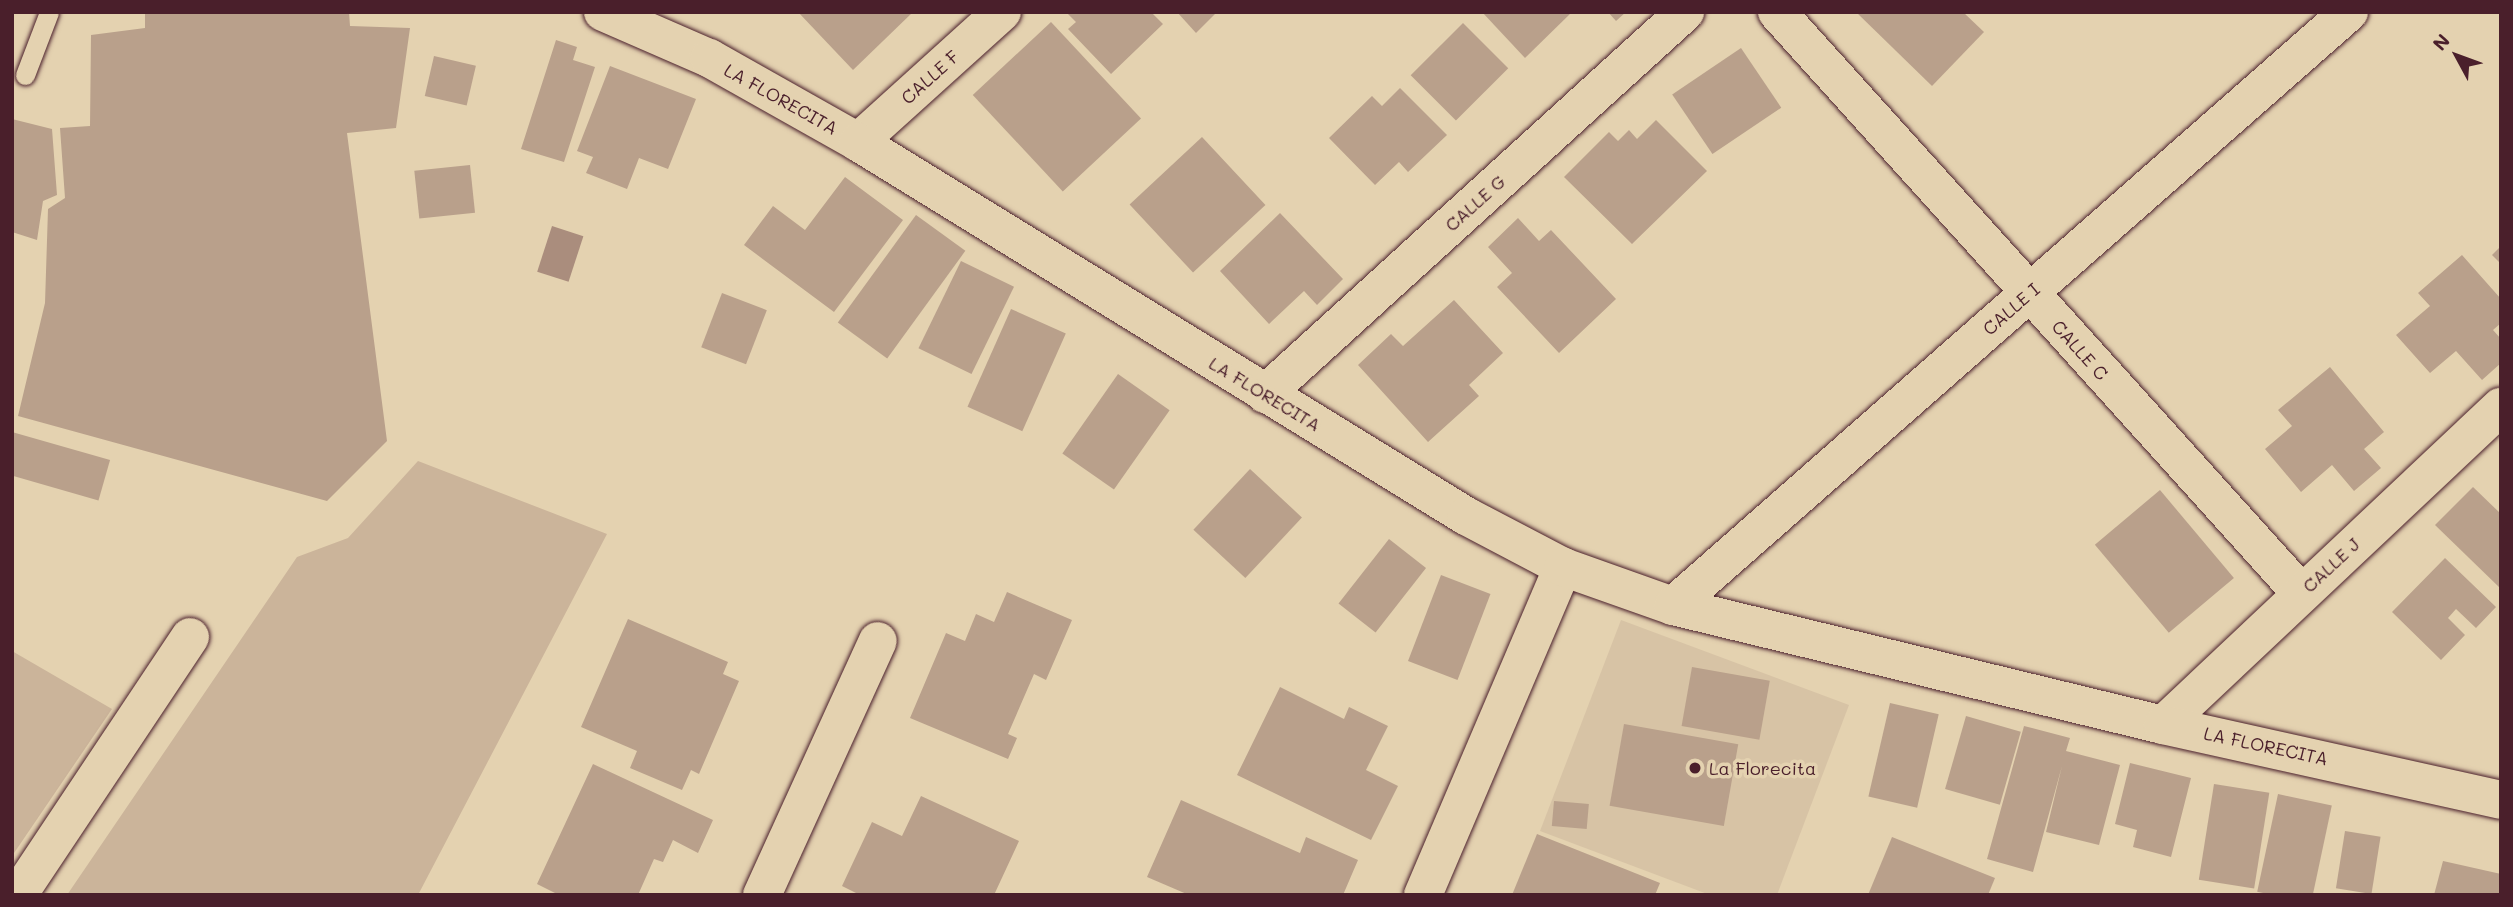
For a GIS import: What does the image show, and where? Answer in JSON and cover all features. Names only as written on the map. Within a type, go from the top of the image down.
[{"type":"street","name":"LA FLORECITA","points":[[603,12],[709,58],[858,142],[1466,516],[1563,567],[1673,606],[2163,725],[2501,800]]},
{"type":"street","name":"CALLE F","points":[[858,142],[1002,12]]},
{"type":"street","name":"CALLE G","points":[[1265,394],[1685,12]]},
{"type":"street","name":"CALLE C","points":[[1777,12],[2301,593]]},
{"type":"street","name":"CALLE I","points":[[1673,606],[2349,12]]},
{"type":"street","name":"CALLE J","points":[[2163,725],[2501,407]]},
{"type":"street","points":[[1423,895],[1563,567]]},
{"type":"street","points":[[19,895],[190,637]]},
{"type":"street","points":[[762,895],[878,641]]},
{"type":"lane","points":[[25,75],[50,12]]},
{"type":"shaded area","points":[[552,226],[583,236],[569,282],[537,272]]},
{"type":"shaded area","points":[[418,461],[607,534],[418,895],[67,895],[297,557],[348,538]]},
{"type":"shaded area","name":"La Florecita","points":[[1621,620],[1849,705],[1777,895],[1710,895],[1540,831]]},
{"type":"shaded area","points":[[12,651],[112,709],[12,856]]},
{"type":"building","points":[[145,12],[349,12],[350,26],[410,28],[396,128],[347,133],[387,441],[327,501],[18,416],[45,303],[48,209],[65,198],[60,128],[90,126],[91,35],[145,28]]},
{"type":"building","points":[[798,12],[913,12],[853,70]]},
{"type":"building","points":[[1066,12],[1151,12],[1163,24],[1111,74],[1068,29],[1076,22]]},
{"type":"building","points":[[1177,12],[1217,12],[1196,33]]},
{"type":"building","points":[[1482,12],[1572,12],[1525,58]]},
{"type":"building","points":[[1608,12],[1626,12],[1616,21]]},
{"type":"building","points":[[1856,12],[1963,12],[1984,32],[1932,86]]},
{"type":"building","points":[[1051,22],[1141,119],[1063,192],[973,95]]},
{"type":"building","points":[[1463,23],[1508,68],[1456,121],[1411,75]]},
{"type":"building","points":[[556,40],[577,47],[573,60],[595,67],[564,162],[521,149]]},
{"type":"building","points":[[1741,48],[1781,108],[1712,154],[1672,94]]},
{"type":"building","points":[[434,56],[476,66],[467,106],[425,96]]},
{"type":"building","points":[[610,66],[696,99],[668,169],[639,158],[627,189],[586,173],[593,157],[577,151]]},
{"type":"building","points":[[1400,88],[1447,135],[1408,172],[1399,162],[1375,185],[1329,138],[1372,96],[1382,106]]},
{"type":"building","points":[[12,119],[52,129],[57,195],[43,201],[37,240],[12,232]]},
{"type":"building","points":[[1656,120],[1707,171],[1632,244],[1564,177],[1609,132],[1618,141],[1629,130],[1637,139]]},
{"type":"building","points":[[1202,137],[1265,205],[1193,273],[1130,205]]},
{"type":"building","points":[[470,165],[475,213],[419,219],[414,171]]},
{"type":"building","points":[[845,177],[903,220],[834,312],[744,245],[773,206],[805,230]]},
{"type":"building","points":[[1280,213],[1343,279],[1317,305],[1304,291],[1269,324],[1220,271]]},
{"type":"building","points":[[916,215],[965,251],[887,358],[838,323]]},
{"type":"building","points":[[1518,218],[1539,241],[1551,230],[1616,299],[1559,353],[1497,287],[1512,273],[1488,247]]},
{"type":"building","points":[[2501,246],[2501,264],[2492,255]]},
{"type":"building","points":[[2462,255],[2501,299],[2501,323],[2493,330],[2501,339],[2501,363],[2482,380],[2456,351],[2430,373],[2396,335],[2430,306],[2418,293]]},
{"type":"building","points":[[961,261],[1014,287],[972,374],[918,348]]},
{"type":"building","points":[[722,293],[767,310],[746,364],[701,347]]},
{"type":"building","points":[[1454,300],[1503,353],[1469,385],[1479,396],[1428,442],[1358,365],[1391,334],[1403,346]]},
{"type":"building","points":[[1011,309],[1066,333],[1022,431],[967,407]]},
{"type":"building","points":[[2330,367],[2384,432],[2364,449],[2381,468],[2354,491],[2332,465],[2301,492],[2265,449],[2292,426],[2278,410]]},
{"type":"building","points":[[1118,374],[1170,410],[1114,490],[1062,453]]},
{"type":"building","points":[[12,432],[110,460],[98,500],[12,476]]},
{"type":"building","points":[[1250,469],[1302,517],[1245,578],[1193,530]]},
{"type":"building","points":[[2473,487],[2501,514],[2501,589],[2435,525]]},
{"type":"building","points":[[2160,490],[2234,578],[2169,633],[2095,545]]},
{"type":"building","points":[[1389,539],[1426,568],[1376,633],[1339,604]]},
{"type":"building","points":[[2445,558],[2496,607],[2476,628],[2456,609],[2448,618],[2465,635],[2441,660],[2392,612]]},
{"type":"building","points":[[1441,575],[1490,594],[1458,680],[1408,661]]},
{"type":"building","points":[[1007,592],[1072,620],[1046,680],[1034,674],[1008,734],[1017,738],[1008,759],[910,718],[946,633],[965,641],[976,614],[994,622]]},
{"type":"building","points":[[628,619],[728,662],[723,674],[739,681],[699,774],[691,770],[682,790],[630,768],[637,751],[581,727]]},
{"type":"building","points":[[1692,667],[1770,681],[1759,740],[1682,726]]},
{"type":"building","points":[[1280,687],[1344,719],[1349,707],[1388,726],[1366,770],[1398,786],[1371,840],[1237,775]]},
{"type":"building","points":[[1890,703],[1939,714],[1917,808],[1868,797]]},
{"type":"building","points":[[1966,716],[2021,732],[2000,805],[1945,789]]},
{"type":"building","points":[[1624,724],[1738,744],[1724,826],[1610,806]]},
{"type":"building","points":[[2024,726],[2070,738],[2066,751],[2120,765],[2099,845],[2046,832],[2062,766],[2033,872],[1987,859]]},
{"type":"building","points":[[2130,763],[2191,778],[2171,857],[2133,847],[2137,830],[2115,824]]},
{"type":"building","points":[[593,764],[713,820],[698,853],[673,840],[663,862],[654,859],[638,895],[559,895],[537,884]]},
{"type":"building","points":[[2214,784],[2269,793],[2254,889],[2199,880]]},
{"type":"building","points":[[2278,794],[2332,805],[2313,895],[2272,895],[2257,892]]},
{"type":"building","points":[[921,796],[1019,841],[994,895],[860,895],[842,886],[872,822],[902,836]]},
{"type":"building","points":[[1181,800],[1300,853],[1306,837],[1358,860],[1343,895],[1189,895],[1147,877]]},
{"type":"building","points":[[1554,801],[1589,804],[1587,829],[1552,826]]},
{"type":"building","points":[[2345,831],[2381,837],[2371,894],[2336,888]]},
{"type":"building","points":[[1537,834],[1660,883],[1655,895],[1512,895]]},
{"type":"building","points":[[1892,837],[1995,878],[1988,895],[1868,895]]},
{"type":"building","points":[[2443,861],[2501,874],[2501,895],[2434,895]]},
{"type":"place","name":"La Florecita","points":[[1695,768]]}]
